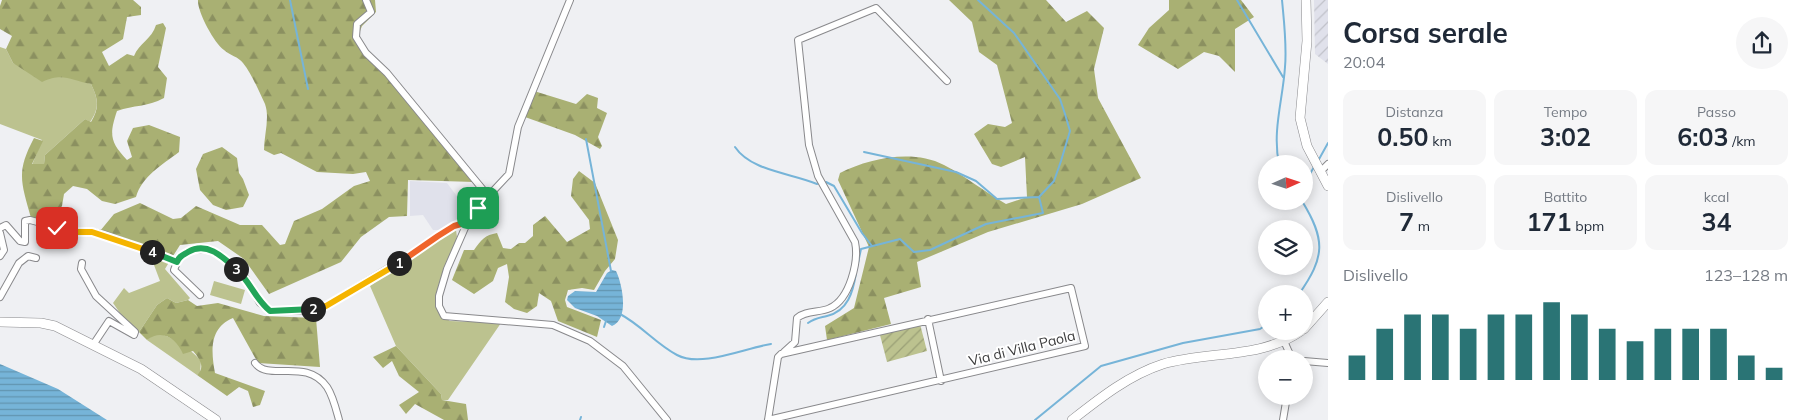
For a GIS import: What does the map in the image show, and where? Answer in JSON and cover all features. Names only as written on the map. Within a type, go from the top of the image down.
[{"type":"main road","points":[[1306,0],[1306,48],[1300,112],[1304,139],[1328,186]]},
{"type":"main road","points":[[1313,319],[1328,302]]},
{"type":"main road","points":[[0,322],[48,324],[149,374],[216,420]]},
{"type":"main road","points":[[1072,420],[1132,377],[1164,364],[1264,348],[1284,341]]},
{"type":"street","points":[[366,0],[371,12],[357,24],[356,37],[359,43],[366,53],[387,73],[489,197]]},
{"type":"street","points":[[570,0],[566,4],[518,127],[509,174],[468,222],[447,270],[439,296],[439,306],[444,316],[552,325],[590,341],[623,366],[666,420]]},
{"type":"street","points":[[768,420],[778,357],[795,342],[797,318],[801,314],[829,309],[843,298],[857,251],[855,242],[818,176],[809,145],[798,40],[876,8],[947,81]]},
{"type":"street","points":[[1321,171],[1328,164]]},
{"type":"street","points":[[0,227],[6,225],[20,241],[25,242],[25,221],[30,220],[74,232],[92,232],[177,262]]},
{"type":"street","points":[[200,295],[174,270],[179,257],[192,250],[206,249],[218,254],[245,277],[260,303],[270,311],[306,311],[326,306],[402,261],[454,226],[468,222]]},
{"type":"street","points":[[0,233],[4,250],[0,256]]},
{"type":"street","points":[[0,297],[25,256],[36,258]]},
{"type":"street","points":[[82,263],[81,268],[96,296],[135,332],[134,335],[130,334],[108,321],[93,345]]},
{"type":"street","name":"Via di Villa Paola","points":[[768,420],[1085,346],[1071,288],[928,319],[781,354]]},
{"type":"street","points":[[928,319],[941,381]]},
{"type":"street","points":[[1284,341],[1288,350]]},
{"type":"street","points":[[1313,362],[1328,363]]},
{"type":"street","points":[[255,363],[263,369],[311,372],[326,386],[339,420]]},
{"type":"street","points":[[1283,420],[1286,405]]},
{"type":"shaded area","points":[[1314,0],[1328,0],[1328,64],[1315,54]]},
{"type":"shaded area","points":[[410,181],[447,183],[468,211],[441,230],[433,230],[423,215],[410,216]]},
{"type":"green space","points":[[2,0],[133,0],[141,7],[141,15],[127,17],[123,39],[102,52],[109,66],[127,54],[134,56],[152,34],[156,25],[163,23],[166,28],[158,67],[167,78],[164,98],[152,103],[117,111],[112,132],[114,143],[127,160],[132,157],[127,141],[133,128],[149,125],[180,137],[179,152],[148,177],[136,197],[115,204],[102,201],[87,189],[73,186],[64,194],[62,206],[50,222],[31,218],[22,177],[28,150],[34,138],[43,141],[32,164],[44,164],[45,155],[85,119],[91,122],[97,108],[96,98],[91,84],[61,77],[42,82],[13,63],[6,49],[12,36],[0,29],[0,6]]},
{"type":"green space","points":[[198,0],[375,0],[376,12],[362,26],[358,36],[365,48],[475,182],[408,180],[407,216],[389,217],[361,237],[341,262],[269,294],[244,259],[218,241],[180,245],[168,264],[145,255],[100,231],[114,214],[140,203],[173,219],[181,218],[196,206],[240,225],[262,225],[280,245],[285,244],[294,221],[322,209],[354,186],[370,181],[366,172],[353,174],[317,172],[281,153],[274,155],[264,150],[267,121],[265,104],[243,63],[224,50],[211,34],[203,19]]},
{"type":"green space","points":[[949,0],[1046,0],[1066,22],[1087,11],[1104,28],[1094,69],[1098,98],[1141,178],[1082,204],[988,232],[917,262],[921,287],[884,298],[891,324],[827,340],[825,326],[854,308],[869,247],[838,180],[840,173],[865,163],[892,157],[919,157],[944,165],[1006,204],[1027,197],[1025,157],[1001,167],[992,164],[974,134],[988,124],[1005,127],[1012,123],[997,65],[979,52],[972,22]]},
{"type":"green space","points":[[1169,0],[1241,0],[1254,17],[1235,29],[1235,72],[1219,56],[1204,52],[1178,69],[1138,45],[1149,28],[1169,10]]},
{"type":"green space","points":[[0,47],[6,49],[13,63],[54,76],[69,77],[91,84],[95,94],[97,108],[90,122],[85,119],[45,155],[44,164],[32,165],[42,140],[0,124]]},
{"type":"green space","points":[[534,91],[576,104],[587,94],[598,98],[597,108],[607,113],[598,137],[602,146],[600,149],[575,135],[525,117]]},
{"type":"green space","points":[[222,147],[237,158],[239,173],[249,195],[243,207],[226,210],[213,205],[200,190],[196,169],[203,154]]},
{"type":"green space","points":[[579,171],[595,183],[618,240],[615,259],[605,271],[594,290],[582,288],[568,290],[565,300],[567,307],[601,320],[597,337],[558,321],[551,301],[539,293],[537,306],[527,313],[514,309],[505,302],[509,277],[507,264],[498,268],[493,281],[474,294],[452,280],[464,250],[474,250],[489,235],[497,233],[503,248],[511,249],[519,243],[525,243],[533,236],[533,225],[545,216],[567,242],[590,229],[589,220],[571,196],[573,179]]},
{"type":"green space","points":[[456,230],[457,237],[437,298],[440,314],[450,321],[501,323],[448,400],[442,400],[441,394],[396,346],[370,286],[421,250]]},
{"type":"green space","points":[[151,257],[168,264],[165,269],[190,298],[176,303],[167,298],[157,305],[139,332],[122,316],[113,303],[124,288],[129,293],[160,281]]},
{"type":"green space","points":[[214,281],[245,290],[241,304],[210,295]]},
{"type":"green space","points":[[167,298],[176,303],[188,300],[197,306],[218,303],[264,316],[316,318],[320,367],[258,363],[233,318],[225,322],[216,334],[213,349],[215,373],[265,391],[260,405],[253,407],[248,391],[239,387],[227,396],[197,375],[200,372],[201,366],[193,351],[183,354],[177,344],[168,337],[158,335],[147,340],[139,332],[157,305]]},
{"type":"green space","points":[[920,324],[927,351],[887,362],[880,335]]},
{"type":"green space","points":[[155,333],[173,339],[193,352],[201,361],[200,373],[197,375],[147,340]]},
{"type":"green space","points":[[396,346],[441,394],[442,400],[466,404],[468,420],[444,420],[415,404],[406,414],[399,405],[419,392],[399,376],[392,361],[383,368],[373,357]]},
{"type":"water","points":[[612,270],[616,271],[618,277],[622,292],[623,309],[618,322],[612,326],[597,316],[575,308],[567,300],[568,296],[575,291],[596,292],[607,273]]},
{"type":"water","points":[[0,364],[58,389],[107,420],[0,420]]},
{"type":"waterway","points":[[290,0],[308,89]]},
{"type":"waterway","points":[[978,0],[1014,33],[1060,99],[1065,114],[1070,131],[1061,161],[1054,181],[1039,197]]},
{"type":"waterway","points":[[1237,0],[1283,77]]},
{"type":"waterway","points":[[1278,155],[1277,127],[1286,59],[1282,0]]},
{"type":"waterway","points":[[586,139],[611,271]]},
{"type":"waterway","points":[[1318,161],[1328,143]]},
{"type":"waterway","points":[[735,147],[742,155],[761,166],[817,184]]},
{"type":"waterway","points":[[864,152],[956,172],[976,181],[997,199],[1039,197]]},
{"type":"waterway","points":[[826,182],[834,186],[872,246]]},
{"type":"waterway","points":[[858,263],[861,249],[900,239],[914,252],[930,250],[986,224],[1043,213],[1039,197]]},
{"type":"waterway","points":[[1305,285],[1318,259],[1319,248],[1315,227],[1307,210]]},
{"type":"waterway","points":[[808,323],[834,313],[845,305],[851,294],[856,273]]},
{"type":"waterway","points":[[620,314],[635,323],[669,351],[687,358],[698,359],[723,356],[771,344]]},
{"type":"waterway","points":[[604,327],[606,321]]},
{"type":"waterway","points":[[1035,420],[1101,366],[1183,343],[1258,329]]},
{"type":"route","points":[[57,228],[74,232],[92,232],[106,235],[177,262],[179,257],[192,250],[206,249],[218,254],[245,277],[260,303],[270,311],[306,311],[326,306],[369,282],[454,226],[468,222],[478,208]]}]
